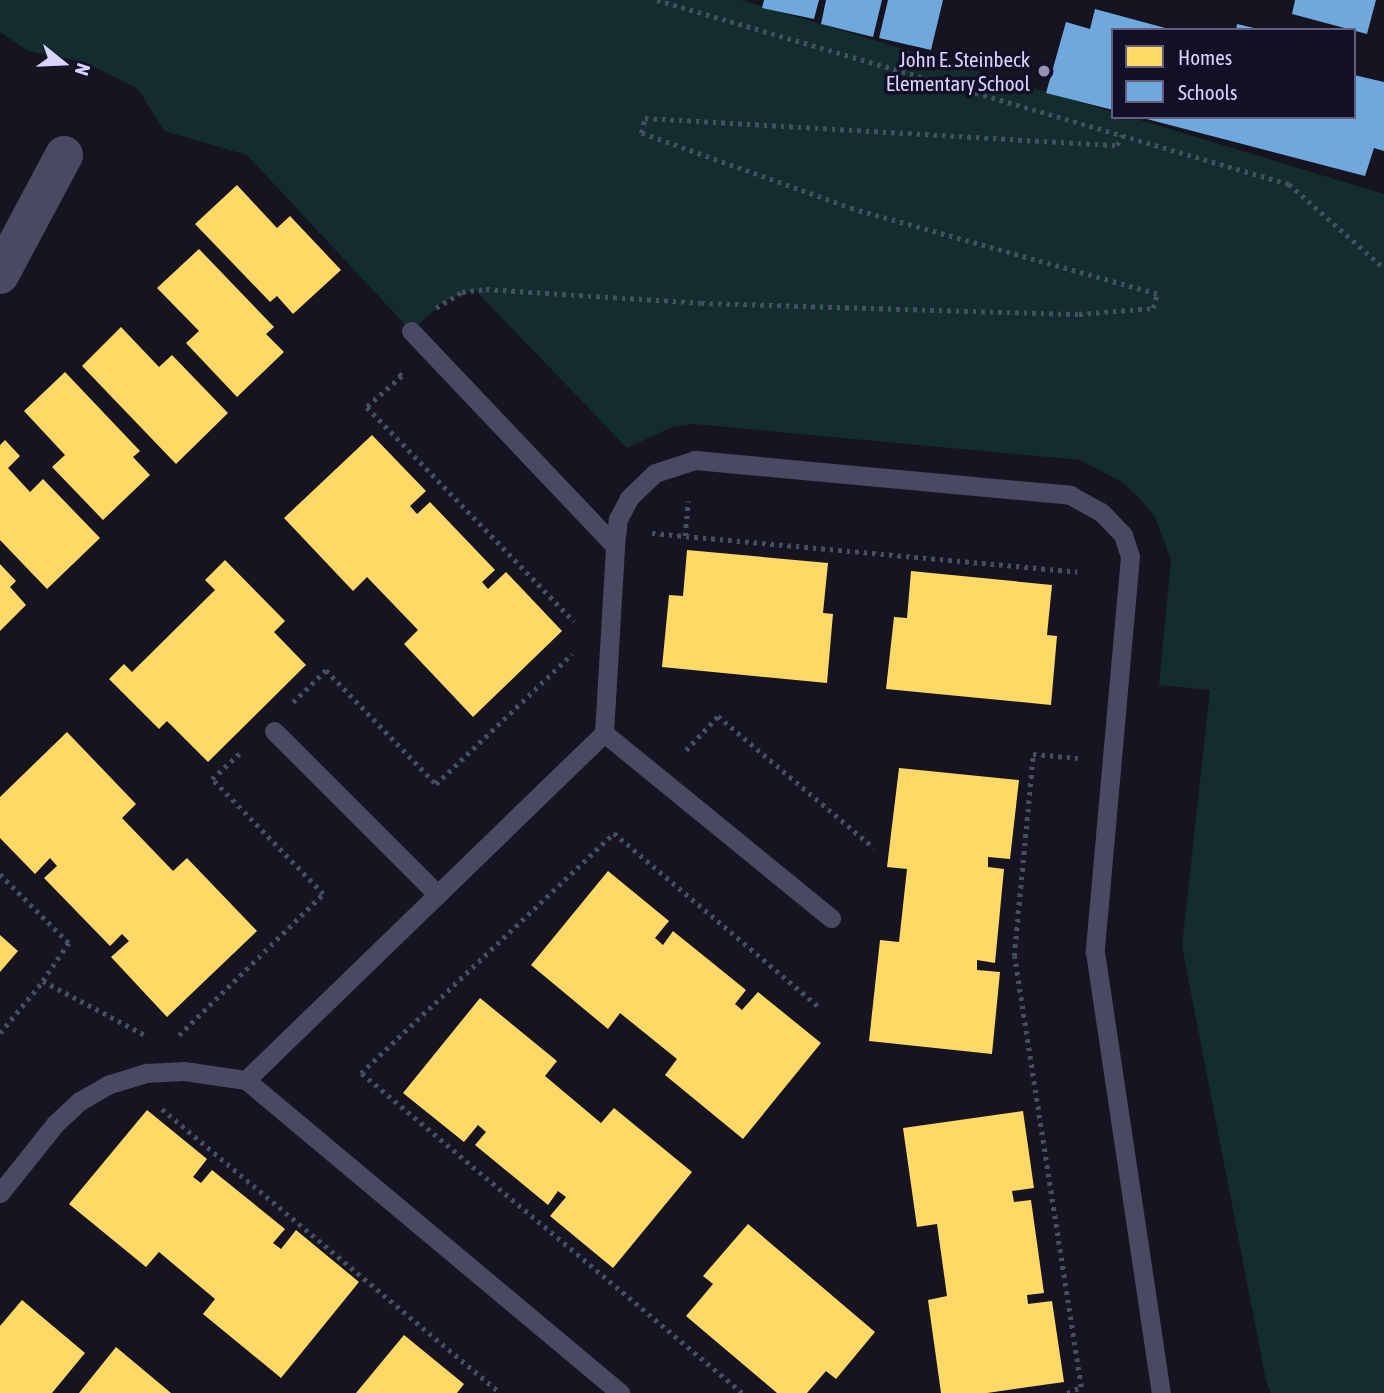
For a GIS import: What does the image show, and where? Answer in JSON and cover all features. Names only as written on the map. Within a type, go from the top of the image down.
[{"type":"street","points":[[0,275],[64,155]]},
{"type":"lane","points":[[411,331],[615,546]]},
{"type":"lane","points":[[246,1080],[604,733],[618,519],[629,498],[655,473],[695,460],[1070,495],[1086,502],[1114,523],[1129,556],[1095,952],[1161,1393]]},
{"type":"lane","points":[[274,731],[437,894]]},
{"type":"lane","points":[[604,733],[831,918]]},
{"type":"lane","points":[[0,1192],[55,1124],[80,1101],[110,1084],[146,1073],[184,1071],[246,1080],[621,1393]]},
{"type":"path","points":[[657,0],[1289,184],[1384,268]]},
{"type":"path","points":[[411,331],[443,302],[462,292],[486,289],[782,306],[1079,314],[1153,307],[1157,294],[853,209],[641,133],[646,118],[1117,145],[1122,135]]},
{"type":"path","points":[[680,498],[689,491],[685,536]]},
{"type":"path","points":[[650,546],[654,523]]},
{"type":"path","points":[[651,533],[1077,572]]},
{"type":"path","points":[[678,744],[688,751],[718,716],[874,848]]},
{"type":"path","points":[[1067,1393],[1081,1387],[1014,956],[1033,754],[1112,761]]},
{"type":"path","points":[[742,1393],[361,1073],[614,833],[819,1007]]},
{"type":"path","points":[[0,1033],[43,981]]},
{"type":"path","points":[[159,1106],[500,1393]]},
{"type":"green space","points":[[0,0],[741,0],[1111,111],[1111,119],[1137,119],[1384,194],[1384,1393],[1271,1393],[1266,1381],[1182,946],[1210,690],[1159,685],[1171,560],[1155,517],[1140,499],[1122,482],[1080,460],[693,424],[672,427],[627,448],[475,290],[443,302],[411,331],[247,155],[164,131],[138,89],[85,62],[28,51],[0,32]]},
{"type":"building: Homes","points":[[237,185],[277,228],[290,216],[341,270],[293,314],[277,296],[270,302],[195,224]]},
{"type":"building: Homes","points":[[199,249],[274,327],[266,334],[284,352],[237,397],[186,343],[199,331],[157,288]]},
{"type":"building: Homes","points":[[121,327],[159,367],[172,355],[228,413],[176,464],[82,366]]},
{"type":"building: Homes","points":[[65,372],[140,451],[133,457],[150,475],[103,520],[52,467],[65,455],[24,411]]},
{"type":"building: Homes","points":[[372,435],[426,491],[410,506],[417,514],[430,502],[495,570],[482,582],[488,589],[506,572],[562,631],[473,717],[404,644],[418,630],[367,577],[353,591],[284,518]]},
{"type":"building: Homes","points":[[5,440],[20,456],[8,468],[30,492],[43,479],[100,538],[47,589],[0,540],[0,445]]},
{"type":"building: Homes","points":[[687,550],[828,563],[823,613],[833,614],[827,683],[662,667],[669,595],[683,596]]},
{"type":"building: Homes","points":[[225,560],[285,621],[274,632],[306,665],[208,762],[167,721],[159,729],[109,679],[124,664],[132,672],[215,590],[205,580]]},
{"type":"building: Homes","points":[[0,564],[16,581],[10,587],[26,605],[0,631]]},
{"type":"building: Homes","points":[[911,571],[1052,585],[1047,635],[1057,636],[1051,705],[886,689],[894,617],[907,618]]},
{"type":"building: Homes","points":[[67,732],[136,804],[122,818],[173,871],[187,858],[257,931],[167,1017],[111,957],[129,941],[122,934],[110,946],[44,878],[57,866],[50,858],[35,874],[0,838],[0,797]]},
{"type":"building: Homes","points":[[899,768],[1019,780],[1010,859],[988,857],[988,867],[1004,869],[995,963],[977,960],[977,970],[1000,972],[992,1054],[869,1041],[880,940],[899,942],[907,869],[887,867]]},
{"type":"building: Homes","points":[[608,871],[669,921],[655,938],[663,945],[673,931],[746,990],[735,1004],[742,1010],[758,992],[821,1043],[743,1139],[665,1075],[677,1059],[620,1013],[608,1029],[531,965]]},
{"type":"building: Homes","points":[[0,935],[18,951],[0,972]]},
{"type":"building: Homes","points":[[480,998],[557,1061],[545,1076],[601,1123],[614,1108],[692,1172],[613,1268],[550,1216],[566,1197],[558,1191],[548,1205],[475,1145],[486,1132],[478,1125],[464,1142],[403,1093]]},
{"type":"building: Homes","points":[[147,1110],[207,1159],[193,1177],[201,1183],[212,1170],[285,1229],[273,1243],[281,1249],[296,1230],[359,1282],[281,1378],[203,1314],[215,1299],[159,1252],[146,1267],[69,1204]]},
{"type":"building: Homes","points":[[1023,1111],[1034,1188],[1012,1191],[1014,1202],[1031,1200],[1044,1293],[1027,1295],[1028,1304],[1052,1301],[1064,1382],[987,1393],[941,1393],[928,1300],[947,1296],[937,1224],[917,1227],[903,1128]]},
{"type":"building: Homes","points":[[748,1224],[875,1332],[836,1379],[826,1371],[807,1393],[777,1393],[686,1316],[713,1284],[703,1276]]},
{"type":"building: Homes","points":[[22,1300],[85,1353],[52,1393],[0,1393],[0,1326]]},
{"type":"building: Homes","points":[[404,1335],[464,1384],[457,1393],[356,1393]]},
{"type":"building: Homes","points":[[116,1347],[171,1393],[79,1393]]},
{"type":"building: Schools","points":[[764,0],[819,0],[814,19],[762,8]]},
{"type":"building: Schools","points":[[826,0],[882,0],[873,37],[821,24]]},
{"type":"building: Schools","points":[[888,0],[943,0],[931,50],[879,38]]},
{"type":"building: Schools","points":[[1295,0],[1376,0],[1367,34],[1356,31],[1356,28],[1344,28],[1292,14]]},
{"type":"building: Schools","points":[[1095,9],[1165,28],[1111,28],[1111,109],[1046,93],[1066,22],[1090,29]]},
{"type":"building: Schools","points":[[1237,24],[1254,28],[1236,28]]},
{"type":"building: Schools","points":[[1356,75],[1384,82],[1384,151],[1374,148],[1365,176],[1147,119],[1356,119]]},
{"type":"place","name":"John E. Steinbeck Elementary School","points":[[1044,71]]}]
